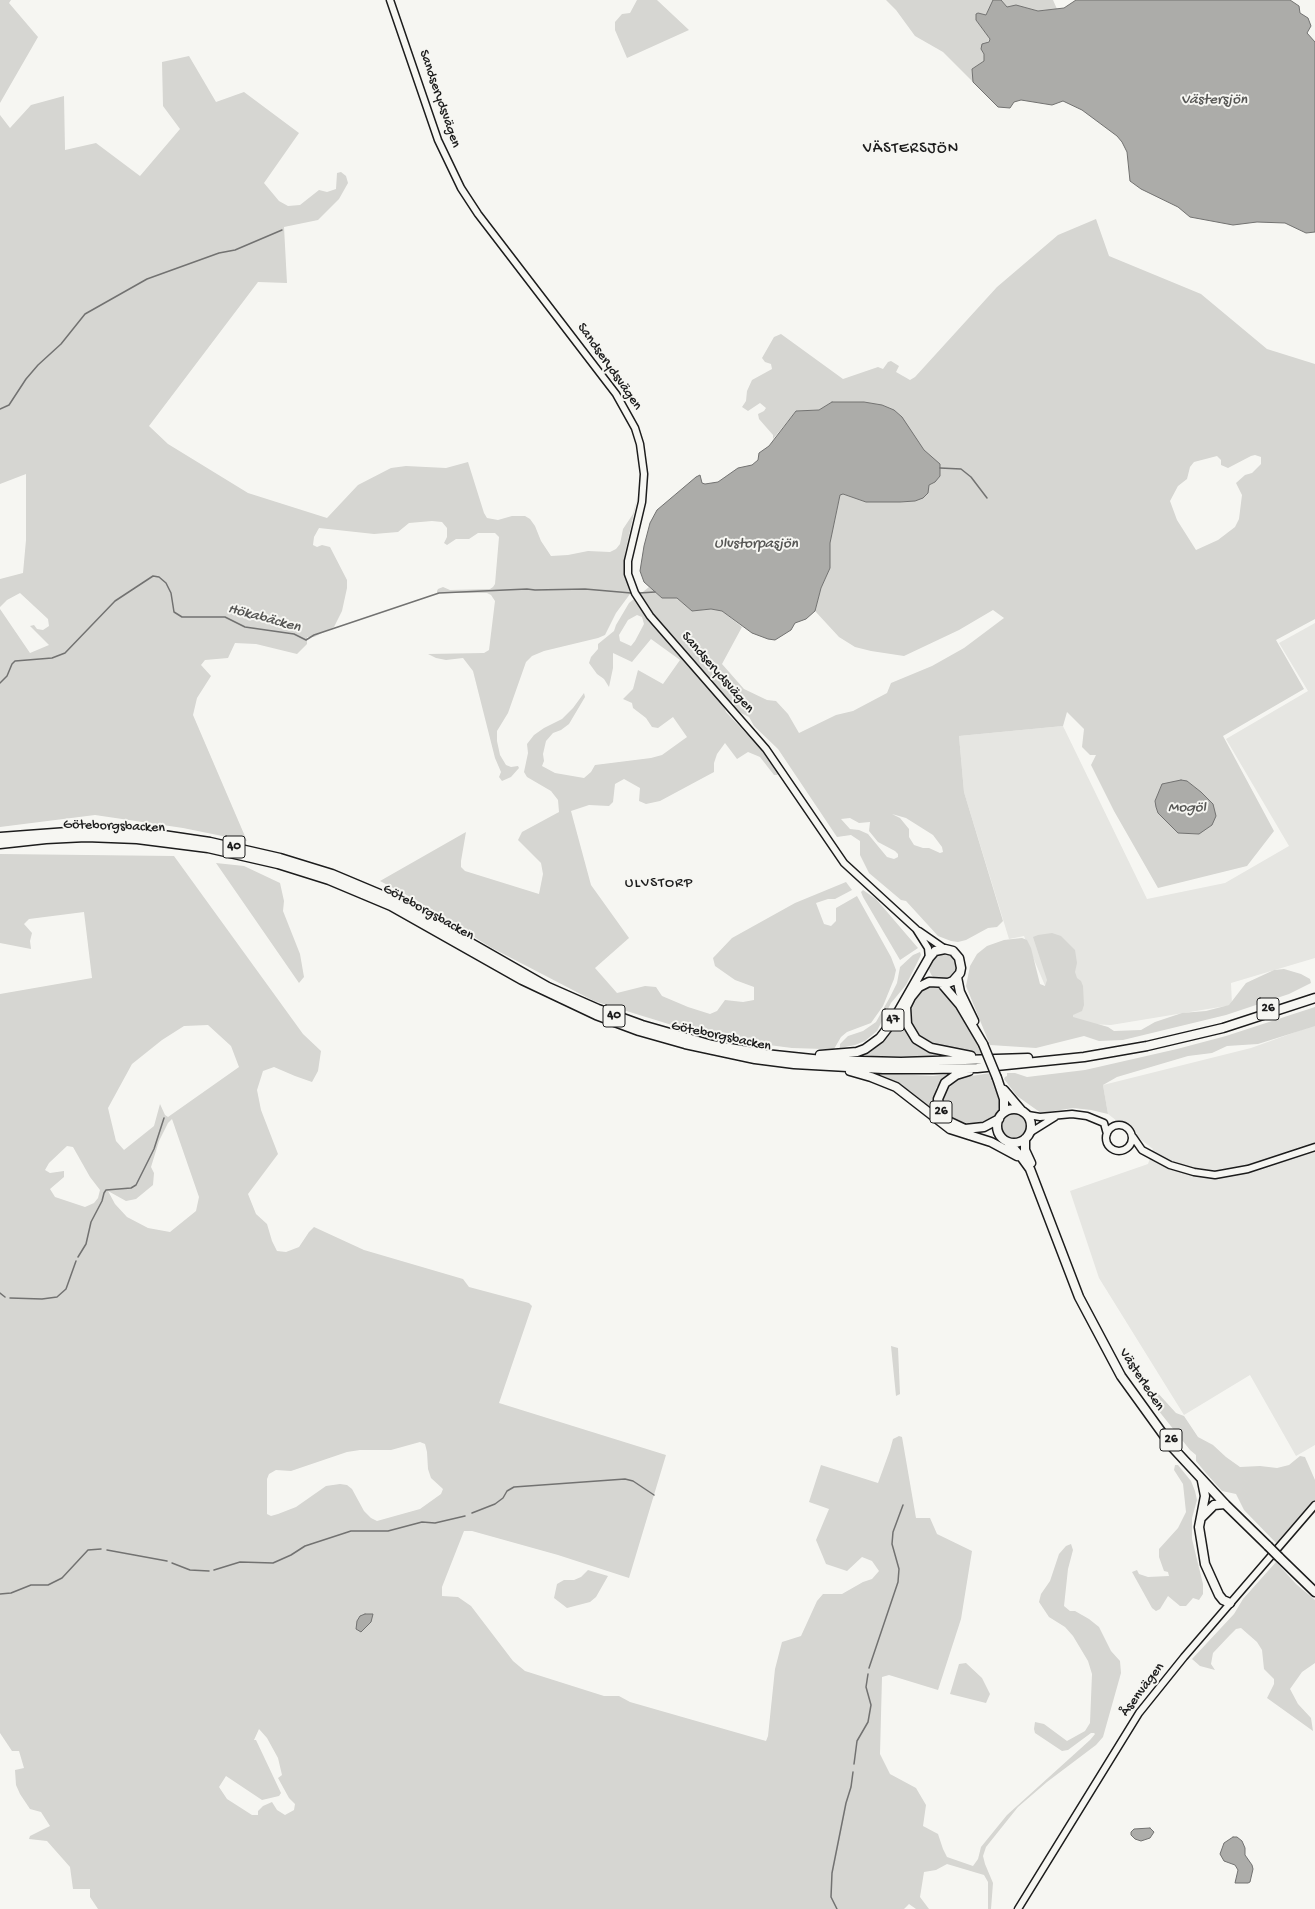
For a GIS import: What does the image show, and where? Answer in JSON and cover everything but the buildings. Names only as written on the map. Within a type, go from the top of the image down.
[{"type":"highway","name":"Göteborgsbacken","points":[[0,837],[81,831],[163,835],[210,842],[280,858],[332,874],[382,895],[429,919],[548,987],[620,1018],[664,1032],[712,1044],[792,1056]]},
{"type":"highway","name":"Göteborgsbacken","points":[[0,844],[46,838],[79,837],[137,839],[208,848],[278,864],[329,880],[391,906],[522,980],[570,1005],[616,1023],[686,1044],[728,1054],[786,1063],[831,1066]]},
{"type":"highway","points":[[940,983],[948,983],[957,977],[961,968],[959,958],[953,951],[945,949],[935,951],[928,960],[928,973],[930,978],[940,983],[960,1005],[983,1044]]},
{"type":"highway","name":"47","points":[[792,1056],[849,1054],[865,1049],[873,1044],[880,1038],[893,1021],[928,960]]},
{"type":"highway","points":[[957,977],[960,992],[972,1015],[1005,1103],[997,1127],[1000,1135],[974,1136]]},
{"type":"highway","name":"26","points":[[940,983],[924,984],[911,997],[906,1014],[907,1024],[912,1034],[921,1043],[931,1048],[952,1053],[997,1059],[1057,1056],[1140,1044],[1221,1024],[1315,994]]},
{"type":"highway","name":"26","points":[[1025,1113],[1014,1109],[984,1127],[965,1129],[953,1124],[945,1118],[940,1111],[938,1099],[945,1083],[956,1075],[977,1068],[1084,1057],[1147,1046],[1223,1028],[1315,998]]},
{"type":"highway","name":"40","points":[[792,1056],[822,1060],[888,1062],[997,1059]]},
{"type":"highway","name":"40","points":[[831,1066],[883,1069],[977,1068]]},
{"type":"highway","points":[[831,1066],[871,1077],[896,1087],[950,1129],[1001,1146],[1026,1163]]},
{"type":"highway","points":[[998,1081],[1025,1113],[1032,1126],[1025,1140],[1015,1143],[1008,1142]]},
{"type":"highway","name":"26","points":[[1000,1135],[1008,1142]]},
{"type":"highway","name":"Västerleden","points":[[1025,1140],[1025,1150],[1072,1271],[1094,1319],[1124,1374],[1162,1429],[1187,1459],[1315,1592]]},
{"type":"highway","name":"Västerleden","points":[[1008,1142],[1026,1163],[1036,1184],[1079,1296],[1106,1350],[1146,1413],[1173,1448],[1202,1481],[1269,1545]]},
{"type":"highway","points":[[1202,1481],[1205,1496],[1200,1520],[1200,1536],[1206,1564],[1223,1600],[1230,1603]]},
{"type":"highway","points":[[1200,1520],[1210,1508],[1217,1504],[1225,1504]]},
{"type":"highway","name":"Västerleden","points":[[1280,1556],[1315,1586]]},
{"type":"street","name":"Sandserydsvägen","points":[[390,0],[433,126],[458,183],[478,214],[616,394],[635,428],[641,451],[644,474],[642,502],[628,562],[628,574],[635,593],[650,616],[766,750],[839,857],[916,929],[945,949]]},
{"type":"street","name":"Sandserydsvägen","points":[[916,929],[928,948],[928,960]]},
{"type":"street","points":[[1025,1113],[1040,1117],[1072,1114],[1087,1116],[1104,1124],[1118,1125],[1128,1129],[1142,1150]]},
{"type":"street","points":[[1030,1132],[1058,1115]]},
{"type":"street","points":[[1104,1124],[1107,1134],[1107,1142],[1112,1150],[1121,1152],[1127,1149],[1131,1144],[1132,1137]]},
{"type":"street","points":[[1107,1134],[1111,1128],[1118,1125]]},
{"type":"street","points":[[1127,1149],[1142,1150],[1176,1167],[1215,1175],[1248,1169],[1315,1147]]},
{"type":"street","name":"Åsenvägen","points":[[1018,1909],[1139,1713],[1230,1603],[1315,1505]]},
{"type":"shaded area","points":[[0,0],[11,0],[9,3],[38,37],[0,103]]},
{"type":"shaded area","points":[[637,0],[657,0],[689,30],[627,58],[615,30],[615,22],[622,14],[630,13]]},
{"type":"shaded area","points":[[886,0],[993,0],[986,15],[978,13],[976,20],[990,39],[981,49],[984,54],[984,61],[972,69],[973,82],[943,52],[915,36],[896,10]]},
{"type":"shaded area","points":[[1001,0],[1053,0],[1057,9],[1038,11],[1023,7],[1007,7]]},
{"type":"shaded area","points":[[189,56],[216,102],[244,92],[299,133],[264,183],[279,201],[288,206],[300,205],[319,190],[327,192],[336,189],[337,173],[341,172],[346,176],[348,183],[339,199],[318,220],[284,227],[287,283],[258,282],[149,426],[168,444],[248,493],[327,518],[358,485],[391,468],[406,466],[446,468],[468,462],[484,513],[487,518],[498,520],[512,516],[525,516],[530,519],[535,526],[541,541],[551,556],[568,555],[588,551],[610,552],[616,549],[620,544],[623,529],[633,514],[638,495],[625,553],[624,565],[630,594],[616,613],[605,635],[544,651],[532,656],[526,662],[508,713],[497,731],[497,741],[500,755],[506,765],[511,767],[518,766],[519,768],[511,777],[502,781],[499,777],[501,772],[495,758],[473,671],[463,658],[446,660],[436,658],[428,654],[484,653],[489,650],[495,601],[491,595],[487,593],[437,593],[437,591],[443,587],[450,590],[490,589],[493,587],[495,584],[499,537],[495,533],[478,533],[469,539],[456,539],[447,545],[444,543],[447,537],[447,528],[442,522],[432,521],[409,523],[398,532],[374,534],[319,528],[314,537],[313,545],[317,547],[322,545],[330,547],[347,580],[347,588],[342,611],[334,627],[314,637],[307,637],[307,644],[297,654],[256,644],[235,643],[228,658],[205,660],[201,665],[211,676],[197,698],[193,715],[247,841],[183,828],[95,815],[0,827],[0,609],[30,653],[49,645],[30,626],[34,625],[37,629],[43,630],[49,626],[48,619],[20,593],[7,600],[0,607],[0,579],[23,573],[26,540],[26,474],[0,484],[0,115],[10,128],[31,105],[64,96],[65,150],[96,143],[140,176],[180,129],[163,106],[162,62]]},
{"type":"shaded area","points":[[1096,219],[1109,256],[1201,294],[1267,349],[1315,364],[1315,619],[1276,640],[1304,689],[1223,736],[1274,831],[1247,866],[1158,888],[1114,811],[1091,765],[1096,755],[1090,755],[1082,747],[1084,729],[1067,712],[1063,726],[959,736],[964,792],[1003,921],[997,927],[988,928],[966,940],[958,942],[951,941],[938,936],[906,901],[901,900],[869,873],[860,855],[860,841],[851,835],[837,837],[778,749],[754,726],[749,717],[723,704],[726,712],[759,747],[779,773],[777,775],[774,775],[760,757],[748,752],[737,759],[725,743],[717,754],[714,763],[714,772],[660,801],[646,804],[639,801],[640,788],[624,779],[615,784],[613,802],[609,806],[589,805],[571,811],[591,885],[629,938],[595,968],[617,993],[645,986],[656,987],[662,996],[710,1014],[717,1011],[725,1000],[743,1002],[754,1000],[754,987],[735,980],[715,966],[713,958],[732,938],[795,903],[846,882],[852,890],[835,899],[828,899],[816,903],[824,924],[831,926],[836,921],[836,908],[857,896],[891,957],[896,970],[883,1006],[871,1023],[847,1032],[841,1037],[834,1049],[792,1048],[714,1038],[594,1001],[490,947],[416,900],[380,881],[466,832],[461,861],[461,867],[465,871],[539,894],[543,874],[541,863],[518,840],[522,832],[559,812],[558,800],[551,791],[527,777],[524,772],[528,753],[527,744],[534,735],[562,719],[573,708],[584,693],[585,697],[569,724],[561,730],[553,733],[546,741],[542,766],[555,773],[584,778],[591,772],[595,765],[651,758],[662,755],[687,737],[673,717],[658,728],[652,727],[646,718],[633,708],[632,703],[623,699],[633,689],[638,670],[663,684],[680,660],[651,639],[632,662],[613,653],[613,668],[609,687],[604,679],[597,674],[589,663],[591,657],[598,649],[598,644],[614,631],[629,603],[649,587],[662,598],[677,598],[692,611],[711,609],[722,611],[742,627],[722,664],[744,689],[767,700],[776,701],[788,714],[799,733],[836,715],[853,711],[887,693],[891,683],[932,666],[964,648],[1004,618],[993,610],[959,630],[904,656],[855,647],[839,637],[815,611],[821,588],[830,568],[830,543],[840,495],[843,494],[866,502],[915,501],[929,485],[935,482],[933,459],[924,450],[901,417],[894,410],[882,405],[864,402],[832,402],[819,410],[796,411],[773,439],[773,435],[759,419],[758,414],[766,408],[760,403],[748,411],[742,407],[746,401],[747,391],[752,380],[772,369],[771,364],[765,362],[762,358],[774,337],[781,334],[843,379],[878,367],[883,369],[888,362],[891,361],[899,366],[896,372],[910,380],[915,377],[997,287],[1058,235]],"holes":[[[1255,455],[1261,457],[1261,464],[1252,473],[1245,475],[1236,483],[1242,495],[1239,519],[1235,527],[1218,540],[1196,550],[1177,520],[1170,501],[1178,486],[1187,479],[1190,467],[1194,462],[1217,456],[1221,460],[1221,465],[1228,468]],[[637,615],[642,617],[644,624],[631,646],[620,641],[619,635],[628,620]],[[1187,781],[1201,792],[1199,834],[1178,833],[1158,813],[1155,801]],[[892,814],[906,818],[933,835],[942,847],[943,852],[940,853],[929,848],[914,845],[909,837],[909,829],[900,818]],[[850,818],[859,823],[870,822],[869,831],[878,842],[895,851],[898,854],[898,857],[894,859],[887,857],[868,834],[859,830],[850,829],[841,819]]]},
{"type":"shaded area","points":[[1315,623],[1315,958],[1231,983],[1232,1005],[1111,1025],[1087,1024],[1066,1015],[1049,995],[1024,936],[1009,939],[964,792],[959,736],[1063,726],[1147,899],[1225,883],[1289,846],[1226,739],[1308,691],[1279,643]]},
{"type":"shaded area","points":[[0,854],[174,856],[303,1034],[321,1051],[318,1071],[312,1082],[274,1067],[263,1071],[257,1090],[261,1110],[278,1154],[248,1194],[256,1214],[267,1224],[272,1241],[277,1251],[286,1252],[299,1247],[314,1227],[364,1250],[463,1279],[469,1287],[529,1303],[532,1306],[499,1403],[666,1455],[629,1578],[558,1555],[472,1531],[464,1531],[442,1587],[442,1596],[458,1597],[471,1606],[513,1661],[525,1671],[604,1696],[619,1696],[630,1702],[766,1741],[768,1736],[775,1669],[782,1642],[801,1636],[817,1601],[823,1594],[842,1594],[863,1582],[872,1579],[879,1571],[872,1561],[862,1557],[847,1571],[826,1564],[816,1540],[829,1509],[809,1502],[821,1465],[878,1483],[893,1439],[899,1436],[902,1437],[916,1518],[930,1518],[937,1534],[972,1551],[961,1619],[938,1690],[889,1675],[882,1677],[880,1754],[890,1774],[916,1788],[926,1805],[923,1826],[938,1834],[947,1857],[973,1866],[978,1859],[981,1847],[1007,1815],[1095,1734],[1091,1733],[1068,1750],[1062,1751],[1035,1733],[1034,1729],[1035,1722],[1044,1724],[1067,1741],[1085,1731],[1090,1723],[1092,1674],[1088,1661],[1073,1636],[1065,1627],[1049,1617],[1039,1602],[1041,1594],[1050,1581],[1059,1554],[1066,1546],[1071,1544],[1073,1550],[1068,1569],[1064,1606],[1070,1611],[1075,1611],[1089,1619],[1099,1627],[1111,1651],[1120,1661],[1121,1673],[1103,1737],[1096,1745],[1047,1782],[1018,1807],[986,1847],[983,1856],[993,1883],[991,1909],[988,1909],[988,1882],[984,1875],[947,1864],[936,1870],[924,1872],[920,1897],[929,1909],[916,1909],[909,1904],[904,1909],[98,1909],[90,1897],[90,1889],[73,1889],[70,1867],[47,1841],[29,1839],[30,1836],[50,1826],[41,1812],[30,1809],[20,1794],[16,1785],[15,1770],[24,1768],[19,1751],[12,1751],[0,1733],[0,994],[92,978],[84,912],[29,919],[24,924],[32,933],[30,941],[31,949],[0,943]],"holes":[[[208,1025],[231,1046],[239,1067],[168,1117],[165,1115],[160,1104],[154,1126],[124,1150],[116,1141],[108,1108],[132,1064],[162,1040],[184,1026]],[[172,1119],[199,1197],[196,1211],[170,1232],[148,1228],[127,1217],[115,1204],[108,1191],[126,1201],[136,1199],[153,1185],[154,1173],[151,1167],[159,1141],[168,1123]],[[67,1146],[73,1147],[90,1177],[100,1190],[98,1198],[94,1203],[85,1207],[55,1197],[50,1189],[64,1177],[64,1171],[50,1173],[45,1170],[49,1163]],[[420,1442],[425,1444],[428,1469],[431,1478],[443,1489],[441,1494],[420,1509],[377,1521],[371,1518],[364,1511],[352,1489],[347,1485],[340,1484],[326,1486],[296,1507],[271,1516],[267,1514],[267,1479],[269,1474],[276,1470],[291,1471],[347,1452],[360,1450],[391,1450]],[[259,1729],[267,1738],[278,1758],[282,1775],[278,1778],[289,1798],[295,1804],[294,1810],[285,1815],[277,1810],[272,1802],[263,1806],[258,1811],[258,1815],[252,1815],[227,1799],[219,1787],[226,1776],[262,1800],[279,1796],[281,1793],[256,1740],[254,1740]]]},
{"type":"shaded area","points":[[216,863],[244,866],[280,883],[284,901],[283,911],[300,954],[304,977],[299,983]]},
{"type":"shaded area","points":[[863,890],[876,899],[918,948],[900,960],[863,897],[861,892]]},
{"type":"shaded area","points":[[1052,933],[1061,936],[1075,950],[1077,963],[1075,972],[1077,978],[1081,981],[1083,986],[1084,1005],[1082,1011],[1073,1015],[1073,1017],[1108,1027],[1114,1031],[1141,1030],[1155,1022],[1182,1013],[1206,1011],[1229,1005],[1246,983],[1274,970],[1284,969],[1301,974],[1310,979],[1311,983],[1289,994],[1226,1015],[1123,1040],[1099,1041],[1084,1036],[1036,1048],[990,1045],[966,986],[970,966],[977,954],[987,946],[1004,940],[1022,938],[1027,940],[1031,948],[1040,984],[1045,986],[1047,980],[1033,937]]},
{"type":"shaded area","points":[[920,952],[921,955],[906,985],[891,1003],[877,1031],[865,1041],[840,1048],[840,1044],[848,1036],[863,1031],[876,1022],[897,983],[900,967],[913,955]]},
{"type":"shaded area","points":[[943,953],[953,957],[957,967],[953,977],[943,981],[933,977],[929,967],[933,957]]},
{"type":"shaded area","points":[[935,985],[946,990],[958,1006],[982,1054],[968,1054],[941,1049],[920,1038],[911,1023],[909,1013],[911,1005],[917,993],[927,986]]},
{"type":"shaded area","points":[[1315,1007],[1315,1026],[1258,1044],[1227,1046],[1212,1053],[1188,1056],[1117,1077],[1103,1085],[1108,1114],[1073,1108],[1041,1113],[1017,1096],[1004,1079],[1007,1076],[1007,1073],[1015,1073],[1027,1077],[1085,1070],[1177,1049],[1226,1036]]},
{"type":"shaded area","points":[[902,1013],[909,1035],[956,1057],[854,1056],[877,1045]]},
{"type":"shaded area","points":[[1315,1025],[1315,1445],[1296,1456],[1250,1375],[1184,1415],[1099,1278],[1070,1191],[1148,1164],[1153,1149],[1108,1114],[1103,1085],[1251,1048]]},
{"type":"shaded area","points":[[876,1073],[933,1076],[948,1074],[936,1088],[934,1105],[936,1113],[914,1095],[888,1078]]},
{"type":"shaded area","points":[[991,1073],[999,1092],[1001,1102],[997,1113],[991,1118],[971,1126],[957,1122],[947,1114],[942,1106],[943,1098],[949,1084],[958,1078]]},
{"type":"shaded area","points":[[1014,1112],[1024,1116],[1028,1126],[1024,1136],[1014,1140],[1004,1136],[1000,1126],[1004,1116]]},
{"type":"shaded area","points":[[891,1346],[898,1348],[900,1394],[896,1396]]},
{"type":"shaded area","points":[[1152,1391],[1156,1391],[1176,1413],[1184,1416],[1198,1437],[1213,1445],[1240,1467],[1260,1466],[1277,1468],[1289,1465],[1300,1456],[1305,1457],[1315,1480],[1315,1501],[1278,1545],[1244,1510],[1236,1494],[1222,1491],[1196,1461],[1196,1455],[1190,1450],[1150,1400]]},
{"type":"shaded area","points":[[1175,1465],[1178,1465],[1191,1481],[1197,1500],[1192,1518],[1192,1539],[1203,1584],[1203,1594],[1199,1600],[1193,1598],[1186,1606],[1180,1606],[1168,1596],[1160,1609],[1156,1611],[1152,1608],[1132,1572],[1137,1570],[1139,1574],[1148,1577],[1169,1576],[1168,1572],[1164,1571],[1159,1557],[1159,1549],[1178,1528],[1186,1512],[1183,1484],[1174,1470]]},
{"type":"shaded area","points":[[1276,1562],[1296,1584],[1315,1600],[1315,1663],[1302,1672],[1290,1689],[1298,1704],[1311,1718],[1313,1731],[1267,1698],[1274,1684],[1274,1679],[1264,1669],[1262,1650],[1257,1642],[1241,1628],[1236,1629],[1213,1653],[1211,1664],[1215,1670],[1200,1666],[1192,1659],[1234,1614],[1243,1599]]},
{"type":"shaded area","points":[[588,1570],[608,1576],[596,1597],[590,1602],[567,1608],[554,1598],[557,1584],[564,1580],[574,1580],[581,1577]]},
{"type":"shaded area","points":[[966,1663],[982,1678],[990,1694],[986,1703],[950,1694],[959,1664]]},
{"type":"water","name":"Västersjön","points":[[993,0],[1001,0],[1007,7],[1016,5],[1038,11],[1064,8],[1076,0],[1290,0],[1299,6],[1300,13],[1308,18],[1311,26],[1307,33],[1315,42],[1315,232],[1306,233],[1285,223],[1257,222],[1233,225],[1190,217],[1178,207],[1141,189],[1130,181],[1127,152],[1122,142],[1117,136],[1082,110],[1063,101],[1052,105],[1021,100],[1014,102],[1010,108],[998,107],[973,82],[972,69],[984,61],[984,54],[981,49],[982,44],[989,42],[990,39],[976,20],[976,14],[986,15]]},
{"type":"water","name":"Ulvstorpasjön","points":[[832,402],[864,402],[882,405],[894,410],[902,417],[924,450],[940,464],[940,476],[935,482],[929,485],[928,493],[923,498],[915,501],[866,502],[843,494],[840,495],[830,543],[830,568],[821,588],[815,611],[806,619],[795,623],[791,630],[775,640],[768,639],[752,633],[722,611],[711,609],[692,611],[677,598],[662,598],[644,582],[640,571],[644,546],[650,523],[657,510],[700,475],[702,483],[718,482],[738,468],[752,465],[758,460],[759,453],[769,446],[796,411],[819,410]]},
{"type":"water","name":"Mogöl","points":[[1181,780],[1187,781],[1213,804],[1216,816],[1212,825],[1199,834],[1178,833],[1158,813],[1156,807],[1155,801],[1162,784]]},
{"type":"water","points":[[365,1614],[373,1614],[371,1622],[361,1632],[356,1629],[357,1621],[360,1616]]},
{"type":"water","points":[[1150,1828],[1154,1832],[1150,1838],[1141,1841],[1135,1839],[1131,1835],[1131,1832],[1134,1829]]},
{"type":"water","points":[[1233,1837],[1237,1837],[1242,1841],[1245,1848],[1245,1855],[1252,1865],[1253,1869],[1250,1882],[1248,1883],[1235,1883],[1238,1870],[1235,1865],[1224,1861],[1220,1854],[1224,1843]]},
{"type":"waterway","points":[[0,409],[9,405],[26,379],[38,365],[61,344],[85,314],[147,279],[219,253],[235,250],[282,230]]},
{"type":"waterway","points":[[940,468],[961,469],[971,477],[987,498]]},
{"type":"waterway","name":"Hökabäcken","points":[[0,683],[7,676],[12,664],[15,661],[52,658],[65,653],[115,601],[153,576],[159,577],[166,583],[171,593],[174,612],[182,617],[225,617],[245,627],[294,634],[306,640],[314,635],[439,593],[527,589],[585,589],[631,593]]},
{"type":"waterway","name":"Hökabäcken","points":[[639,593],[655,592]]},
{"type":"waterway","points":[[78,1257],[86,1244],[91,1222],[102,1201],[104,1193],[106,1190],[131,1188],[136,1185],[154,1149],[164,1118]]},
{"type":"waterway","points":[[10,1298],[42,1299],[57,1297],[66,1289],[76,1261]]},
{"type":"waterway","points":[[0,1293],[5,1297]]},
{"type":"waterway","points":[[472,1513],[495,1504],[503,1498],[507,1491],[514,1487],[625,1479],[633,1481],[654,1495]]},
{"type":"waterway","points":[[869,1668],[898,1582],[899,1569],[892,1544],[893,1532],[903,1505]]},
{"type":"waterway","points":[[214,1570],[240,1562],[273,1563],[291,1555],[305,1546],[351,1531],[388,1531],[422,1522],[435,1523],[465,1516]]},
{"type":"waterway","points":[[0,1594],[11,1593],[31,1585],[48,1585],[62,1578],[88,1550],[101,1549]]},
{"type":"waterway","points":[[107,1550],[167,1561]]},
{"type":"waterway","points":[[172,1563],[190,1570],[209,1571]]},
{"type":"waterway","points":[[854,1764],[857,1741],[868,1722],[871,1705],[866,1687],[868,1674]]},
{"type":"waterway","points":[[837,1909],[831,1897],[832,1873],[853,1772]]},
{"type":"district","name":"VÄSTERSJÖN","points":[[911,150]]},
{"type":"district","name":"ULVSTORP","points":[[659,884]]}]
